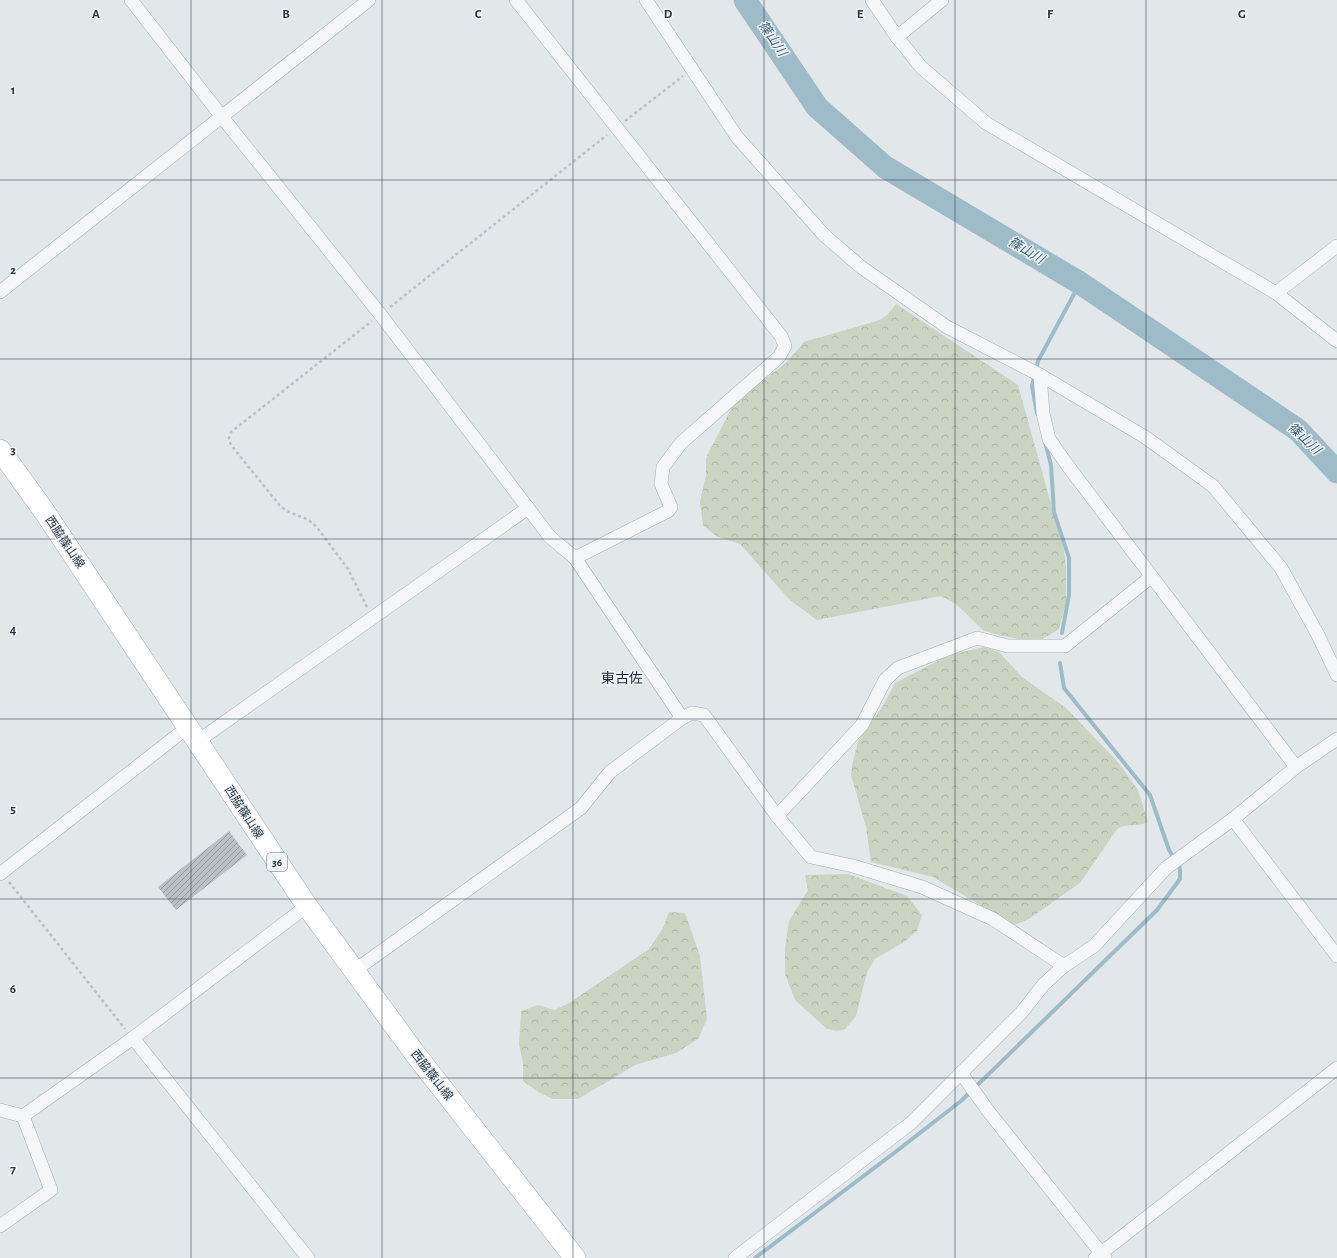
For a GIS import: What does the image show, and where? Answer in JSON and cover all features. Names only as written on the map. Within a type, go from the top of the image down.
[{"type":"main road","name":"西脇篠山線","points":[[0,450],[44,511],[307,906],[416,1055],[575,1258]]},
{"type":"street","points":[[131,0],[380,314],[550,537],[575,558],[682,718]]},
{"type":"street","points":[[0,292],[369,0]]},
{"type":"street","points":[[516,0],[780,336],[786,346],[779,357],[681,443],[663,466],[661,484],[671,507],[668,511],[575,558]]},
{"type":"street","points":[[646,0],[691,70],[737,137],[824,235],[856,263],[947,327],[1040,375],[1145,436],[1213,486],[1281,568],[1318,635],[1337,675]]},
{"type":"street","points":[[872,0],[897,37],[921,67],[986,123],[1276,293],[1337,341]]},
{"type":"street","points":[[897,37],[942,0]]},
{"type":"street","points":[[1276,293],[1337,246]]},
{"type":"street","points":[[1040,375],[1043,413],[1049,439],[1151,577],[1296,767]]},
{"type":"street","points":[[1,874],[193,734],[372,618],[528,508]]},
{"type":"street","points":[[777,816],[862,725],[884,680],[898,668],[977,638],[1008,646],[1065,646],[1151,577]]},
{"type":"street","points":[[354,971],[581,808],[610,772],[682,718],[692,713],[704,715],[777,816],[810,857],[853,866],[922,887],[993,919],[1064,966]]},
{"type":"street","points":[[735,1258],[911,1123],[1022,1012],[1044,984],[1064,966],[1094,946],[1166,868],[1233,819],[1296,767],[1337,739]]},
{"type":"street","points":[[1233,819],[1337,956]]},
{"type":"street","points":[[0,1110],[23,1116],[133,1038],[307,906]]},
{"type":"street","points":[[133,1038],[308,1258]]},
{"type":"street","points":[[961,1073],[989,1112],[1100,1256],[1337,1068]]},
{"type":"street","points":[[0,1226],[52,1190],[23,1116]]},
{"type":"path","points":[[372,618],[348,569],[316,526],[307,519],[281,507],[231,445],[229,438],[232,432],[691,70]]},
{"type":"path","points":[[1,874],[133,1038]]},
{"type":"green space","points":[[896,304],[1018,385],[1064,551],[1066,568],[1066,602],[1059,629],[1036,643],[983,630],[956,604],[941,596],[817,620],[790,600],[740,544],[716,536],[703,525],[700,502],[706,475],[706,458],[734,403],[787,362],[804,342],[880,320],[887,315]]},
{"type":"green space","points":[[984,647],[999,652],[1022,677],[1066,708],[1118,762],[1138,790],[1148,822],[1117,829],[1080,883],[1029,919],[1014,925],[933,877],[871,862],[866,827],[851,775],[858,741],[883,706],[895,683],[949,655]]},
{"type":"green space","points":[[848,874],[907,896],[922,915],[917,931],[904,942],[875,959],[867,972],[856,1016],[845,1029],[837,1031],[827,1029],[795,1000],[785,974],[785,948],[789,921],[808,890],[805,875]]},
{"type":"green space","points":[[669,912],[685,913],[700,956],[707,1019],[698,1039],[676,1053],[635,1065],[578,1099],[553,1099],[538,1092],[523,1081],[523,1063],[519,1045],[521,1011],[538,1005],[554,1010],[569,1003],[649,949],[663,928]]},
{"type":"building","points":[[229,831],[247,855],[176,910],[158,887]]},
{"type":"waterway","name":"篠山川","points":[[745,0],[817,107],[885,167],[1080,283],[1298,430],[1337,472]]},
{"type":"waterway","points":[[1037,414],[1032,386],[1038,361],[1080,283]]},
{"type":"waterway","points":[[1045,442],[1051,465],[1054,512],[1069,558],[1069,595],[1062,633]]},
{"type":"waterway","points":[[755,1258],[961,1101],[1157,910],[1180,879],[1180,868],[1169,850],[1150,795],[1064,688],[1060,663]]},
{"type":"district","name":"東古佐","points":[[622,679]]}]
